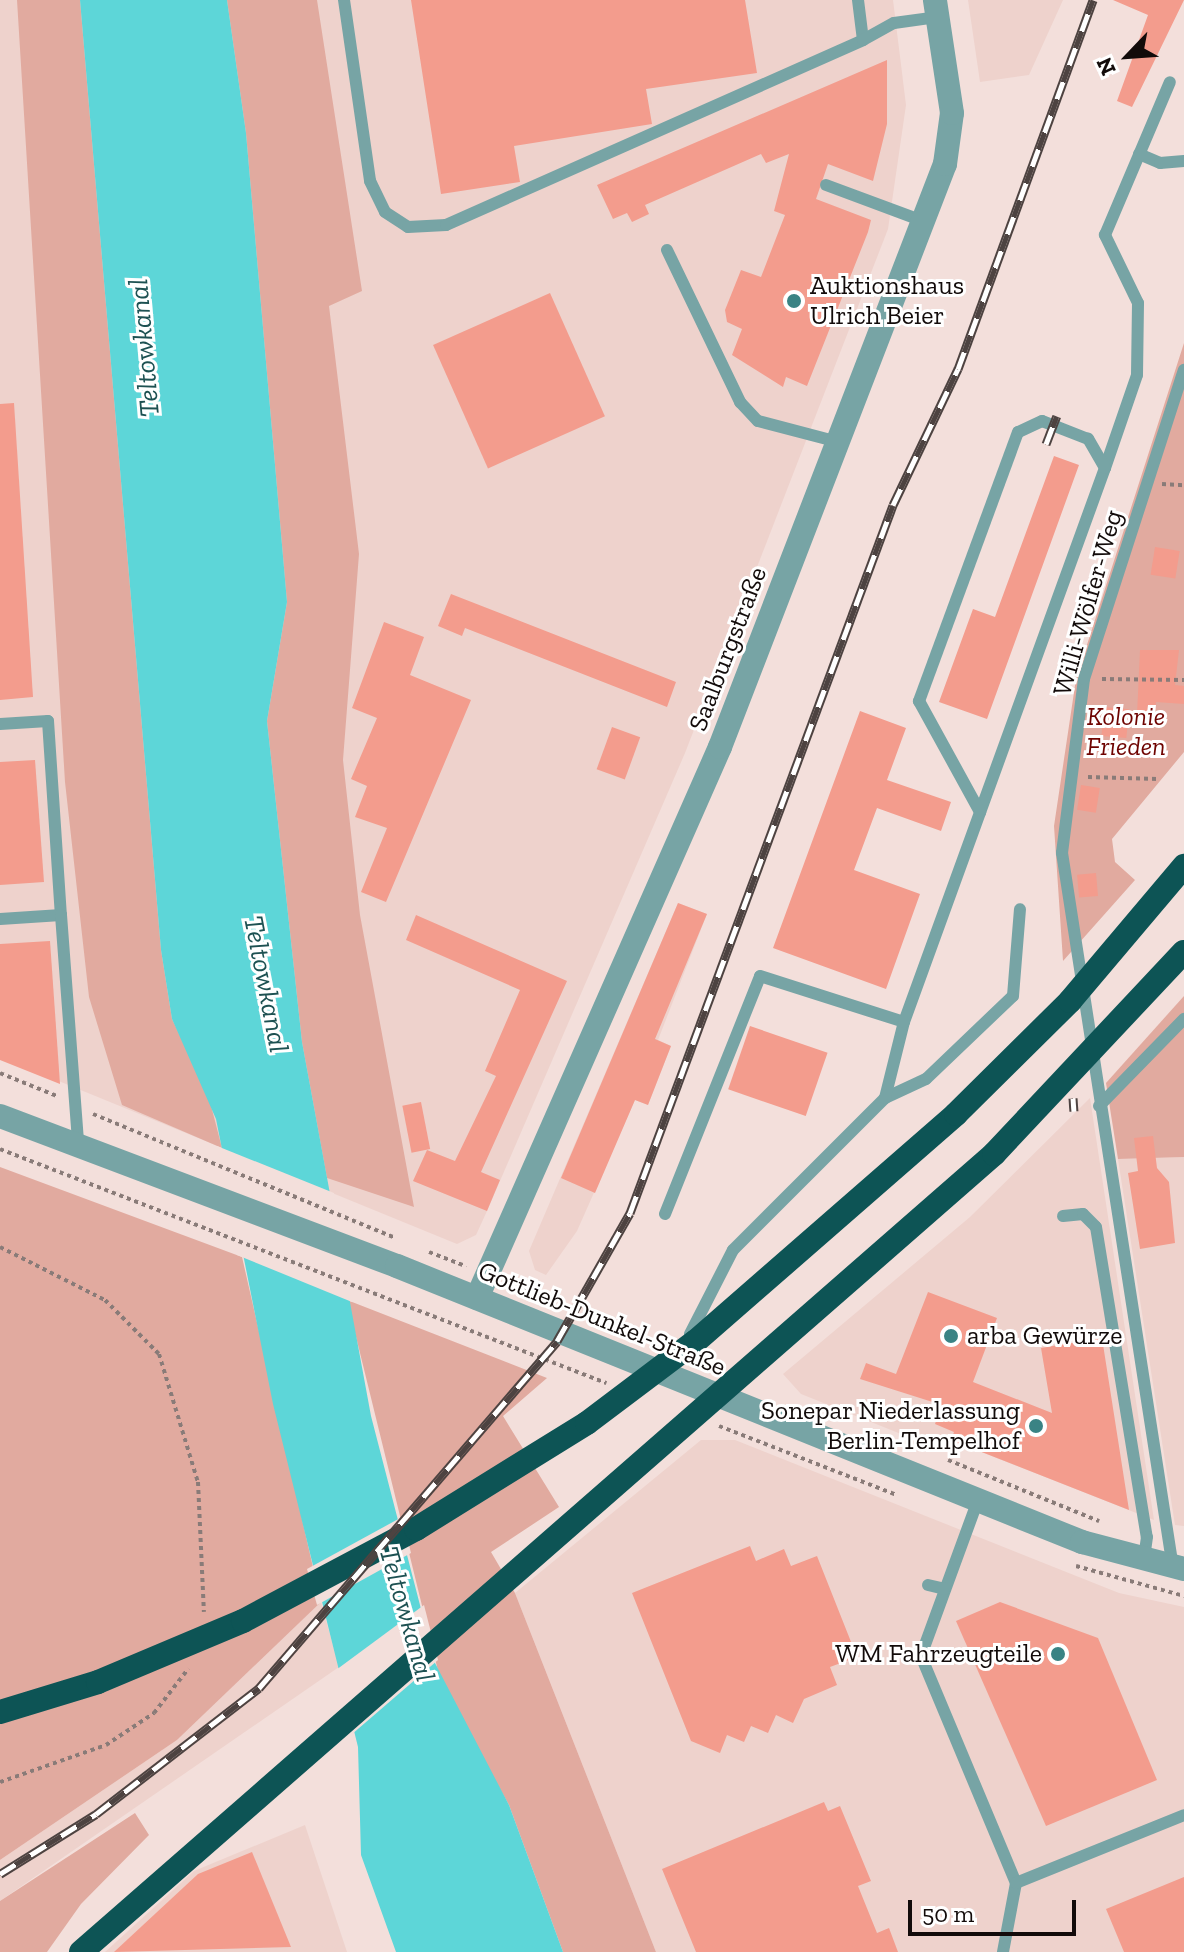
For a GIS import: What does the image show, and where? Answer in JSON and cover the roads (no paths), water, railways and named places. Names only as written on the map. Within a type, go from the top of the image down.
[{"type":"highway","points":[[0,1712],[127,1671],[243,1621],[416,1529],[587,1423],[739,1305],[956,1114],[1070,1001],[1184,866]]},
{"type":"highway","points":[[81,1952],[994,1154],[1184,952]]},
{"type":"street","name":"Saalburgstraße","points":[[477,1298],[720,747],[923,221],[951,139],[936,8]]},
{"type":"street","name":"Gottlieb-Dunkel-Straße","points":[[0,1116],[147,1168],[397,1266],[978,1500],[1143,1562],[1178,1568]]},
{"type":"lane","points":[[344,0],[370,181],[385,212],[408,227],[446,225],[863,40],[894,23],[936,8]]},
{"type":"lane","points":[[858,0],[863,40]]},
{"type":"lane","points":[[885,1098],[904,1022],[1137,375],[1138,303],[1105,235],[1170,82]]},
{"type":"lane","points":[[1139,154],[1160,163],[1184,161]]},
{"type":"lane","points":[[826,185],[923,221]]},
{"type":"lane","points":[[667,250],[740,402],[758,421],[838,442]]},
{"type":"lane","name":"Willi-Wölfer-Weg","points":[[1178,1568],[1099,1106],[1062,853],[1084,679],[1184,370]]},
{"type":"lane","points":[[980,812],[919,701],[1018,432],[1042,421],[1088,439],[1105,468]]},
{"type":"lane","points":[[0,724],[48,721],[78,1143]]},
{"type":"lane","points":[[652,1368],[697,1327],[704,1295],[733,1250],[885,1098],[926,1079],[1013,996],[1020,909]]},
{"type":"lane","points":[[0,919],[61,915]]},
{"type":"lane","points":[[665,1214],[760,976],[904,1022]]},
{"type":"lane","points":[[1099,1106],[1184,1019]]},
{"type":"lane","points":[[1063,1216],[1083,1214],[1096,1227],[1147,1537],[1143,1562]]},
{"type":"lane","points":[[978,1500],[921,1656],[1016,1883],[1003,1952]]},
{"type":"lane","points":[[928,1585],[945,1589]]},
{"type":"lane","points":[[1016,1883],[1184,1815]]},
{"type":"water","name":"Teltowkanal","points":[[80,0],[227,0],[246,133],[287,602],[267,721],[302,1042],[371,1416],[435,1663],[509,1805],[563,1952],[396,1952],[361,1855],[358,1747],[273,1404],[216,1119],[172,1019],[161,950]]},
{"type":"railway","points":[[0,1874],[96,1814],[259,1688],[557,1341],[630,1213],[893,505],[958,369],[1093,0]]},
{"type":"railway","points":[[1046,444],[1057,416]]},
{"type":"railway","points":[[1073,1098],[1074,1111]]},
{"type":"place","name":"Auktionshaus Ulrich Beier","points":[[794,301]]},
{"type":"place","name":"arba Gewürze","points":[[951,1336]]},
{"type":"place","name":"Sonepar Niederlassung Berlin-Tempelhof","points":[[1036,1426]]},
{"type":"place","name":"WM Fahrzeugteile","points":[[1058,1654]]},
{"type":"park label","name":"Kolonie Frieden","points":[[1126,732]]}]
